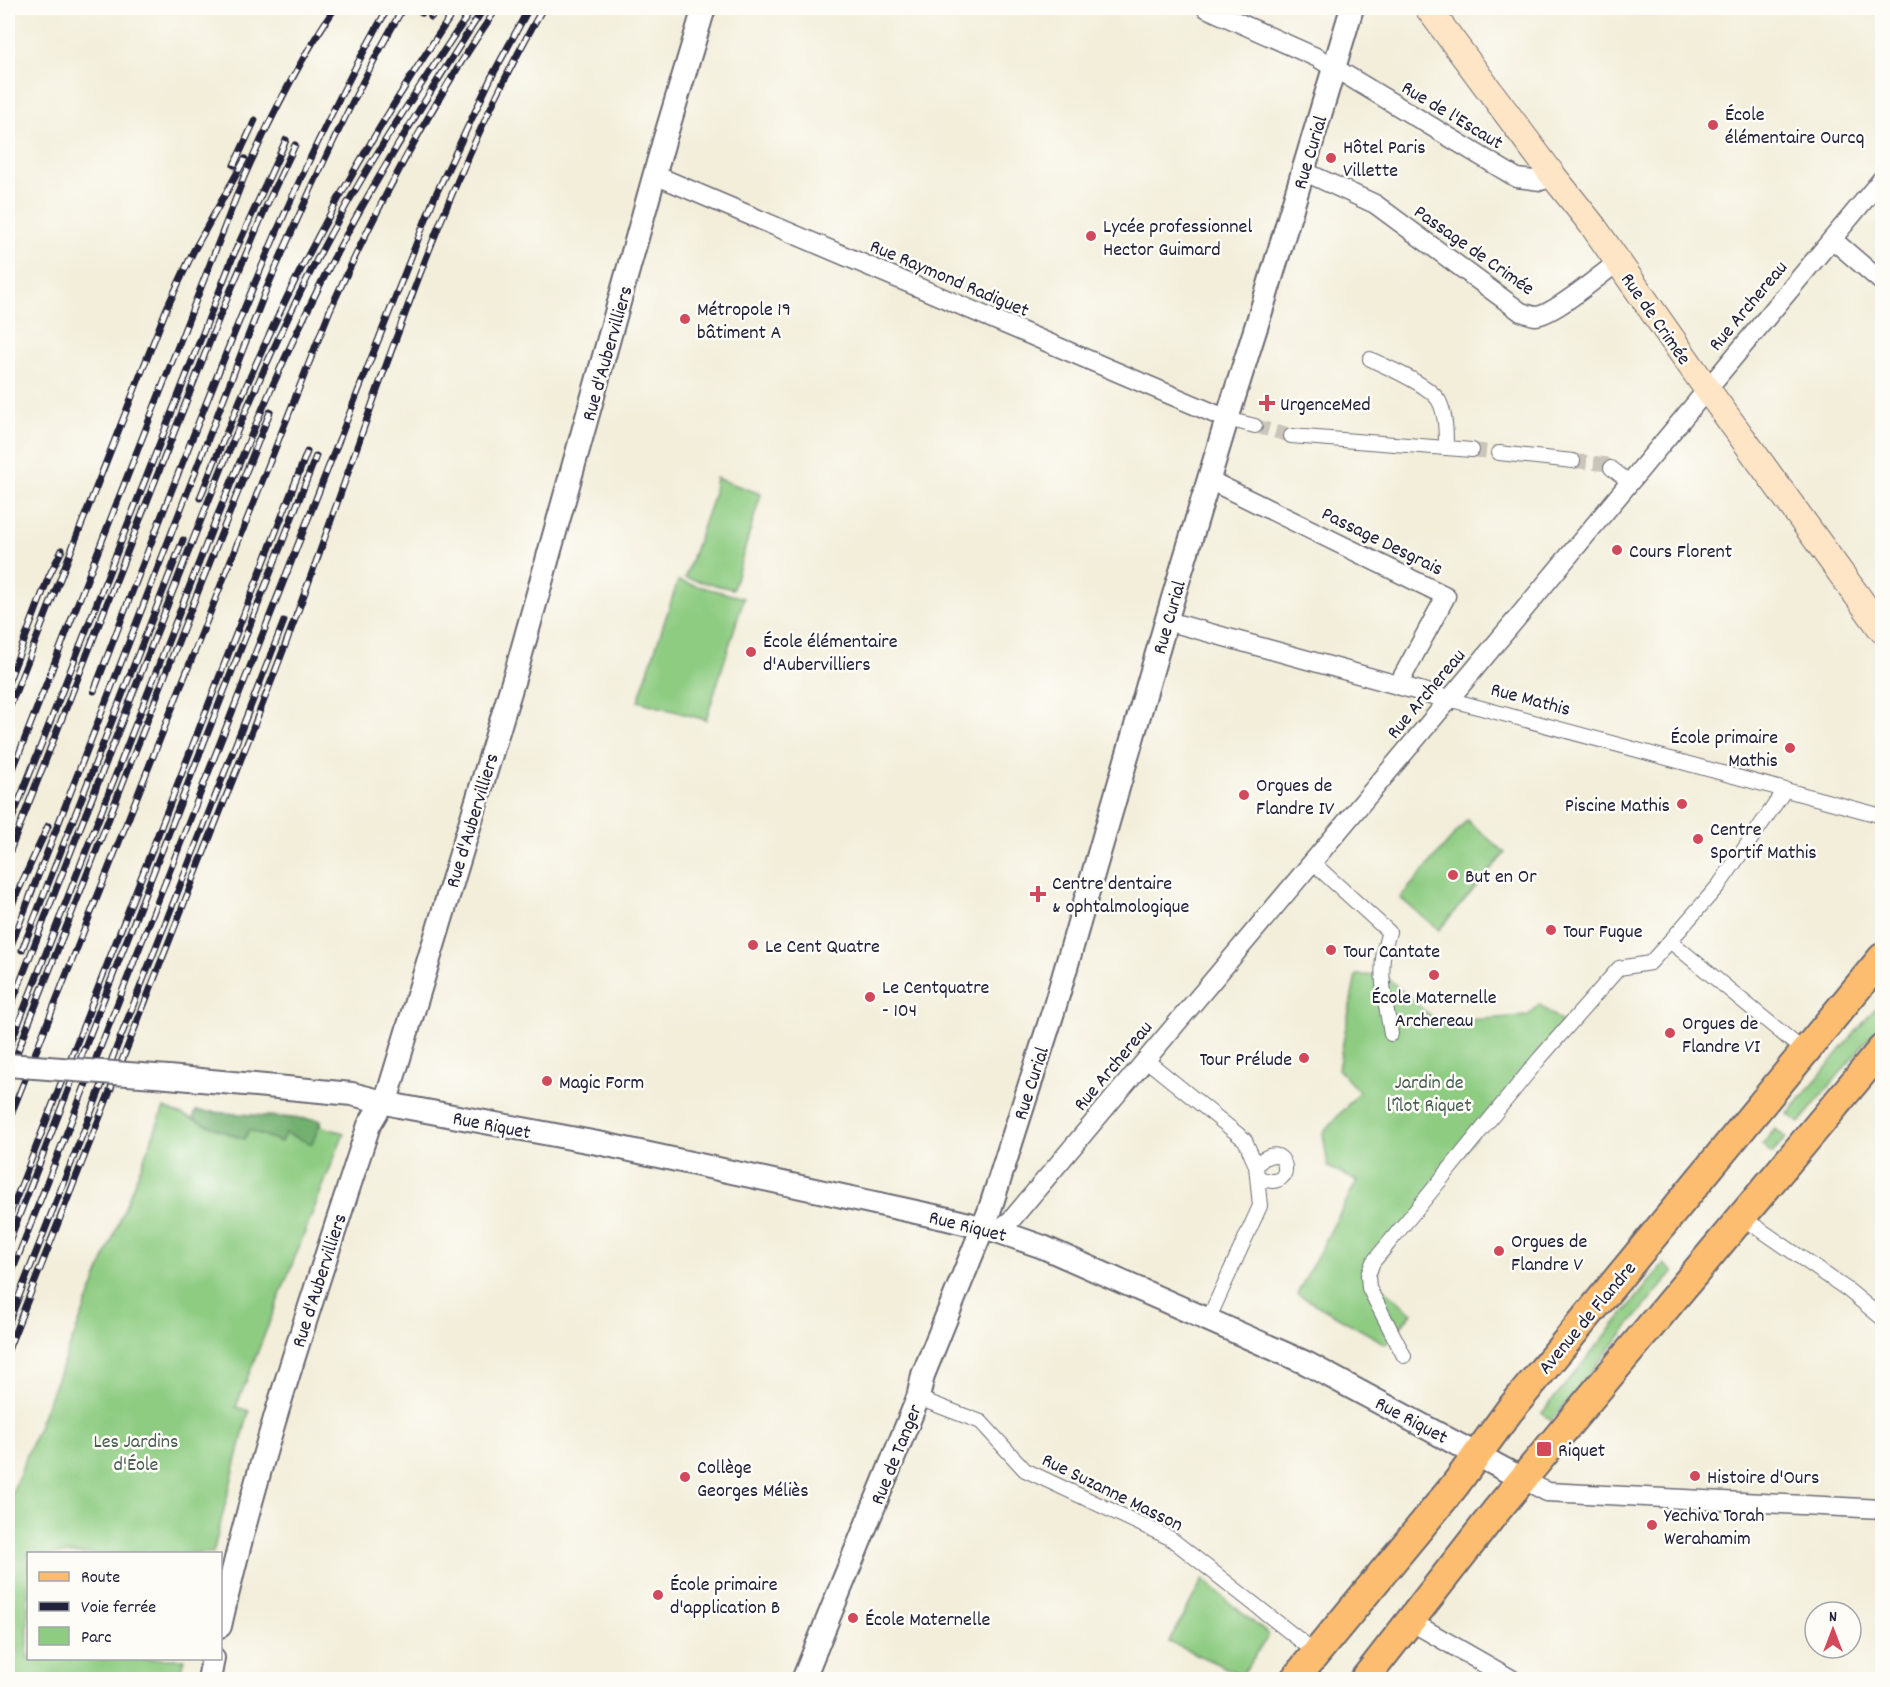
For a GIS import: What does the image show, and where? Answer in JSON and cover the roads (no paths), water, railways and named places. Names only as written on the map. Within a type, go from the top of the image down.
[{"type":"main road","name":"Rue de Crimée","points":[[1428,8],[1618,262],[1882,630]]},
{"type":"main road","name":"Avenue de Flandre","points":[[1293,1680],[1455,1485],[1516,1402],[1882,958]]},
{"type":"main road","points":[[1364,1680],[1496,1511],[1742,1217],[1880,1057]]},
{"type":"street","name":"Rue d'Aubervilliers","points":[[222,1618],[284,1386],[369,1125],[389,1091],[516,672],[704,8]]},
{"type":"street","name":"Rue de l'Escaut","points":[[1206,8],[1317,58],[1517,178],[1541,182],[1554,177]]},
{"type":"street","name":"Rue Curial","points":[[990,1229],[1006,1159],[1073,948],[1167,621],[1352,8]]},
{"type":"street","name":"Passage de Crimée","points":[[1303,171],[1375,204],[1521,312],[1535,316],[1546,313],[1562,304],[1618,262]]},
{"type":"street","name":"Rue Raymond Radiguet","points":[[655,175],[1227,419]]},
{"type":"street","name":"Rue Archereau","points":[[990,1229],[1012,1219],[1882,179]]},
{"type":"street","points":[[1832,239],[1882,282]]},
{"type":"street","points":[[1370,359],[1425,387],[1439,400],[1444,418],[1446,448]]},
{"type":"street","points":[[1227,419],[1255,426]]},
{"type":"street","points":[[1291,436],[1472,450]]},
{"type":"street","points":[[1499,453],[1573,461]]},
{"type":"street","points":[[1611,468],[1629,482]]},
{"type":"street","name":"Passage Desgrais","points":[[1209,480],[1446,596],[1398,685]]},
{"type":"street","name":"Rue Mathis","points":[[1167,621],[1882,816]]},
{"type":"street","points":[[1404,1356],[1369,1288],[1368,1275],[1372,1262],[1539,1058],[1619,968],[1650,963],[1719,885],[1785,790]]},
{"type":"street","points":[[1312,862],[1389,932],[1384,945],[1381,966],[1390,1034]]},
{"type":"street","points":[[1670,941],[1805,1052]]},
{"type":"street","points":[[1146,1060],[1245,1140],[1257,1171],[1260,1206],[1208,1320]]},
{"type":"street","name":"Rue Riquet","points":[[8,1065],[344,1093],[399,1106],[614,1147],[990,1229],[1043,1247],[1317,1369],[1547,1491],[1882,1509]]},
{"type":"street","points":[[1742,1217],[1848,1290],[1882,1318]]},
{"type":"street","name":"Rue de Tanger","points":[[803,1680],[918,1398],[923,1375],[990,1229]]},
{"type":"street","name":"Rue Suzanne Masson","points":[[918,1398],[981,1422],[1025,1470],[1170,1538],[1316,1652]]},
{"type":"street","points":[[1410,1621],[1513,1680]]},
{"type":"street","points":[[209,1680],[213,1660]]},
{"type":"tunnel","points":[[1255,426],[1291,436]]},
{"type":"tunnel","points":[[1472,450],[1499,453]]},
{"type":"tunnel","points":[[1573,461],[1605,464],[1611,468]]},
{"type":"railway","points":[[8,782],[244,177],[286,90],[309,48],[335,8]]},
{"type":"railway","points":[[94,691],[232,338],[273,241],[316,146],[388,8]]},
{"type":"railway","points":[[8,953],[266,290],[348,111],[403,8]]},
{"type":"railway","points":[[422,13],[426,8]]},
{"type":"railway","points":[[431,17],[438,8]]},
{"type":"railway","points":[[200,498],[259,356],[317,239],[373,138],[456,8]]},
{"type":"railway","points":[[8,1014],[201,519],[284,326],[325,244],[364,174],[473,8]]},
{"type":"railway","points":[[8,1050],[214,524],[287,353],[336,254],[371,191],[484,8]]},
{"type":"railway","points":[[8,1122],[330,310],[407,155],[450,80],[497,8]]},
{"type":"railway","points":[[8,1282],[435,196],[491,78],[529,8]]},
{"type":"railway","points":[[8,1350],[275,672],[441,221],[472,149],[543,8]]},
{"type":"railway","points":[[234,165],[255,120]]},
{"type":"railway","points":[[8,829],[234,254],[286,140]]},
{"type":"railway","points":[[8,856],[219,318],[295,145]]},
{"type":"railway","points":[[8,711],[166,310],[193,252],[245,159]]},
{"type":"railway","points":[[8,1076],[270,412]]},
{"type":"railway","points":[[8,1219],[307,452]]},
{"type":"railway","points":[[8,1244],[316,456]]},
{"type":"railway","points":[[22,950],[183,540]]},
{"type":"railway","points":[[8,683],[49,576],[62,550]]},
{"type":"railway","points":[[8,1324],[284,621]]},
{"type":"railway","points":[[8,913],[48,826]]},
{"type":"place","name":"École élémentaire Ourcq","points":[[1713,125]]},
{"type":"place","name":"Hôtel Paris Villette","points":[[1331,158]]},
{"type":"place","name":"Lycée professionnel Hector Guimard","points":[[1091,236]]},
{"type":"place","name":"Métropole 19 bâtiment A","points":[[685,319]]},
{"type":"place","name":"UrgenceMed","points":[[1267,403]]},
{"type":"place","name":"Cours Florent","points":[[1617,550]]},
{"type":"place","name":"École élémentaire d'Aubervilliers","points":[[751,652]]},
{"type":"place","name":"École primaire Mathis","points":[[1790,748]]},
{"type":"place","name":"Orgues de Flandre IV","points":[[1244,795]]},
{"type":"place","name":"Piscine Mathis","points":[[1682,804]]},
{"type":"place","name":"Centre Sportif Mathis","points":[[1698,839]]},
{"type":"place","name":"But en Or","points":[[1453,875]]},
{"type":"place","name":"Centre dentaire & ophtalmologique","points":[[1038,894]]},
{"type":"place","name":"Tour Fugue","points":[[1551,930]]},
{"type":"place","name":"Le Cent Quatre","points":[[753,945]]},
{"type":"place","name":"Tour Cantate","points":[[1331,950]]},
{"type":"place","name":"École Maternelle Archereau","points":[[1434,975]]},
{"type":"place","name":"Le Centquatre - 104","points":[[870,997]]},
{"type":"place","name":"Orgues de Flandre VI","points":[[1670,1033]]},
{"type":"place","name":"Tour Prélude","points":[[1304,1058]]},
{"type":"place","name":"Magic Form","points":[[547,1081]]},
{"type":"place","name":"Orgues de Flandre V","points":[[1499,1251]]},
{"type":"place","name":"Riquet","points":[[1544,1449]]},
{"type":"place","name":"Histoire d'Ours","points":[[1695,1476]]},
{"type":"place","name":"Collège Georges Méliès","points":[[685,1477]]},
{"type":"place","name":"Yechiva Torah Werahamim","points":[[1652,1525]]},
{"type":"place","name":"École primaire d'application B","points":[[658,1595]]},
{"type":"place","name":"École Maternelle","points":[[853,1618]]},
{"type":"park label","name":"Jardin de l'îlot Riquet","points":[[1429,1092]]},
{"type":"park label","name":"Les Jardins d'Éole","points":[[136,1452]]}]
